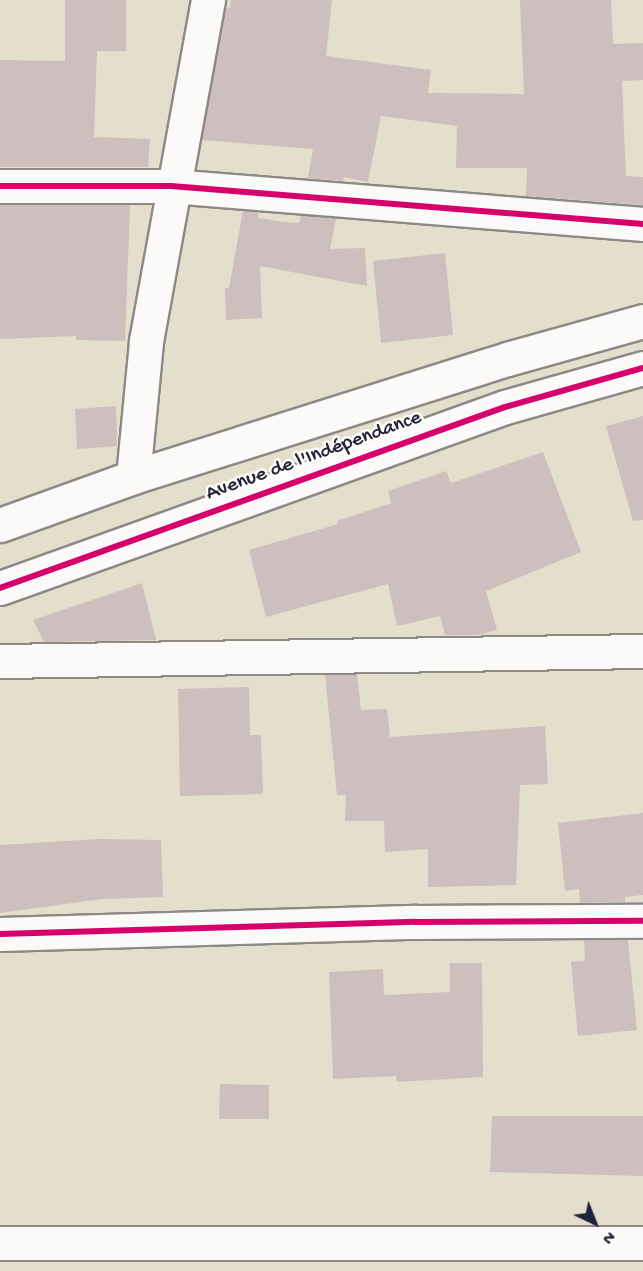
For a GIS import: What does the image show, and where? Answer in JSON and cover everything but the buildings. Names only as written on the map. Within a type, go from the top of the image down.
[{"type":"street","points":[[133,477],[146,341],[171,186],[208,0]]},
{"type":"street","points":[[0,186],[171,186],[643,224]]},
{"type":"street","name":"Avenue de l'Indépendance","points":[[0,525],[133,477],[507,358],[643,321]]},
{"type":"street","name":"Avenue de l'Indépendance","points":[[0,588],[504,407],[643,368]]},
{"type":"street","points":[[0,661],[643,651]]},
{"type":"street","points":[[0,934],[416,922],[643,921]]},
{"type":"street","points":[[0,1243],[643,1243]]},
{"type":"cycle path","points":[[0,186],[171,186],[643,224]]},
{"type":"cycle path","points":[[0,588],[505,407],[643,368]]},
{"type":"cycle path","points":[[0,934],[416,922],[643,921]]}]
